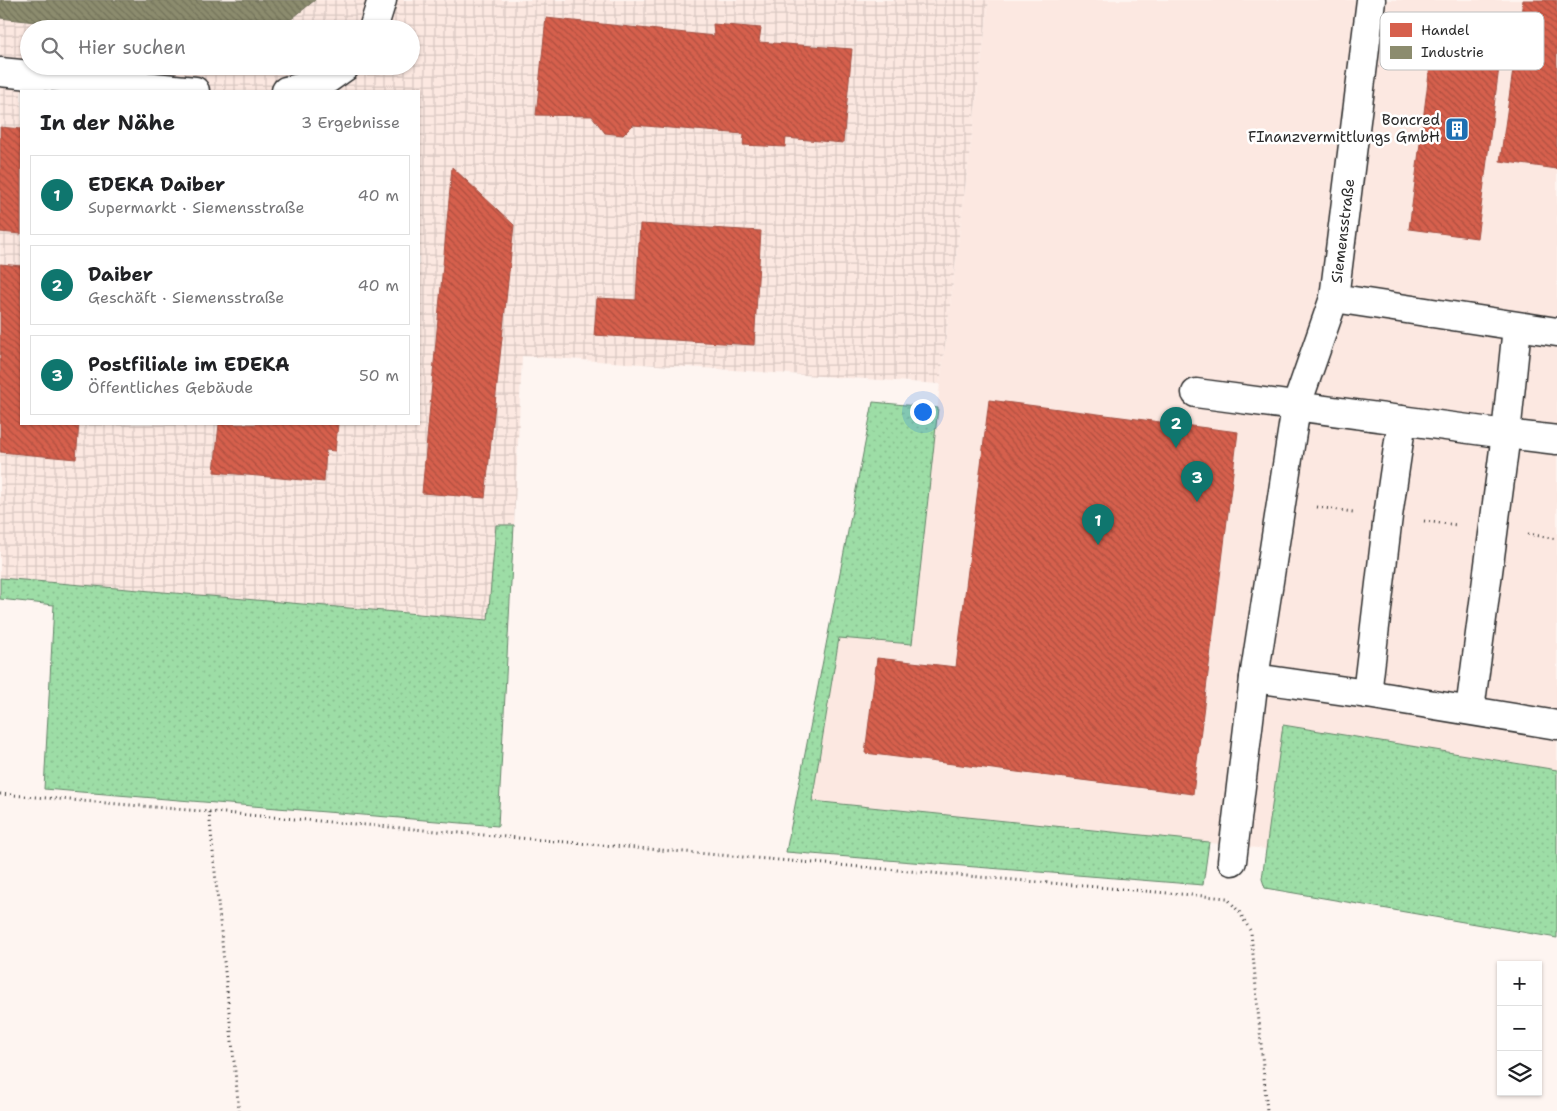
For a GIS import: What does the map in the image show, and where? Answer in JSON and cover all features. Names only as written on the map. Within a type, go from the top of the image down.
[{"type":"street","points":[[376,20],[382,0]]},
{"type":"street","name":"Siemensstraße","points":[[1371,0],[1334,298],[1557,332]]},
{"type":"street","points":[[0,72],[20,74]]},
{"type":"street","points":[[31,75],[186,90]]},
{"type":"street","points":[[291,90],[322,84],[334,75]]},
{"type":"street","points":[[1232,861],[1254,678],[1296,407],[1334,298]]},
{"type":"street","points":[[1470,710],[1506,434],[1517,327]]},
{"type":"street","points":[[1196,393],[1557,440]]},
{"type":"street","points":[[1367,694],[1388,516],[1402,420]]},
{"type":"street","points":[[1254,678],[1557,724]]},
{"type":"path","points":[[0,794],[1227,898],[1240,913],[1251,932],[1267,1111]]},
{"type":"path","points":[[209,812],[239,1111]]},
{"type":"shaded area","points":[[0,0],[989,0],[940,384],[522,356],[514,525],[496,525],[489,620],[0,578]]},
{"type":"shaded area","points":[[989,0],[1557,0],[1557,770],[1283,725],[1267,849],[812,801],[839,637],[912,644],[940,384]]},
{"type":"green space","points":[[873,402],[938,408],[912,644],[839,638],[812,801],[1209,842],[1203,885],[786,852]]},
{"type":"green space","points":[[496,525],[514,525],[498,826],[44,789],[54,605],[0,599],[0,578],[488,620]]},
{"type":"green space","points":[[1283,725],[1557,770],[1557,938],[1265,888],[1262,879]]},
{"type":"building: Handel","points":[[1523,0],[1557,0],[1557,169],[1500,161],[1513,70],[1544,70],[1544,12],[1521,12]]},
{"type":"building: Handel","points":[[546,18],[714,36],[713,24],[761,28],[759,42],[852,49],[843,143],[786,138],[785,147],[743,145],[744,134],[633,125],[623,135],[605,133],[592,116],[536,115]]},
{"type":"building: Handel","name":"Boncred FInanzvermittlungs GmbH","points":[[1429,70],[1499,70],[1477,238],[1409,229]]},
{"type":"building: Handel","points":[[0,127],[20,129],[20,234],[0,232]]},
{"type":"building: Handel","points":[[452,167],[514,225],[485,498],[422,493]]},
{"type":"building: Handel","points":[[640,224],[761,231],[754,345],[594,335],[597,298],[636,300]]},
{"type":"building: Handel","points":[[0,264],[20,266],[20,425],[79,425],[76,459],[0,452]]},
{"type":"building: Handel","points":[[989,400],[1238,432],[1193,794],[865,753],[877,658],[956,667]]},
{"type":"building: Handel","points":[[219,425],[338,425],[335,451],[326,450],[324,482],[214,472]]},
{"type":"building: Industrie","points":[[0,0],[315,0],[290,20],[20,20],[0,18]]},
{"type":"place","name":"Boncred FInanzvermittlungs GmbH","points":[[1457,129]]},
{"type":"place","name":"Daiber","points":[[1176,448]]},
{"type":"place","name":"Postfiliale im EDEKA","points":[[1197,502]]},
{"type":"place","name":"EDEKA Daiber","points":[[1098,545]]}]
